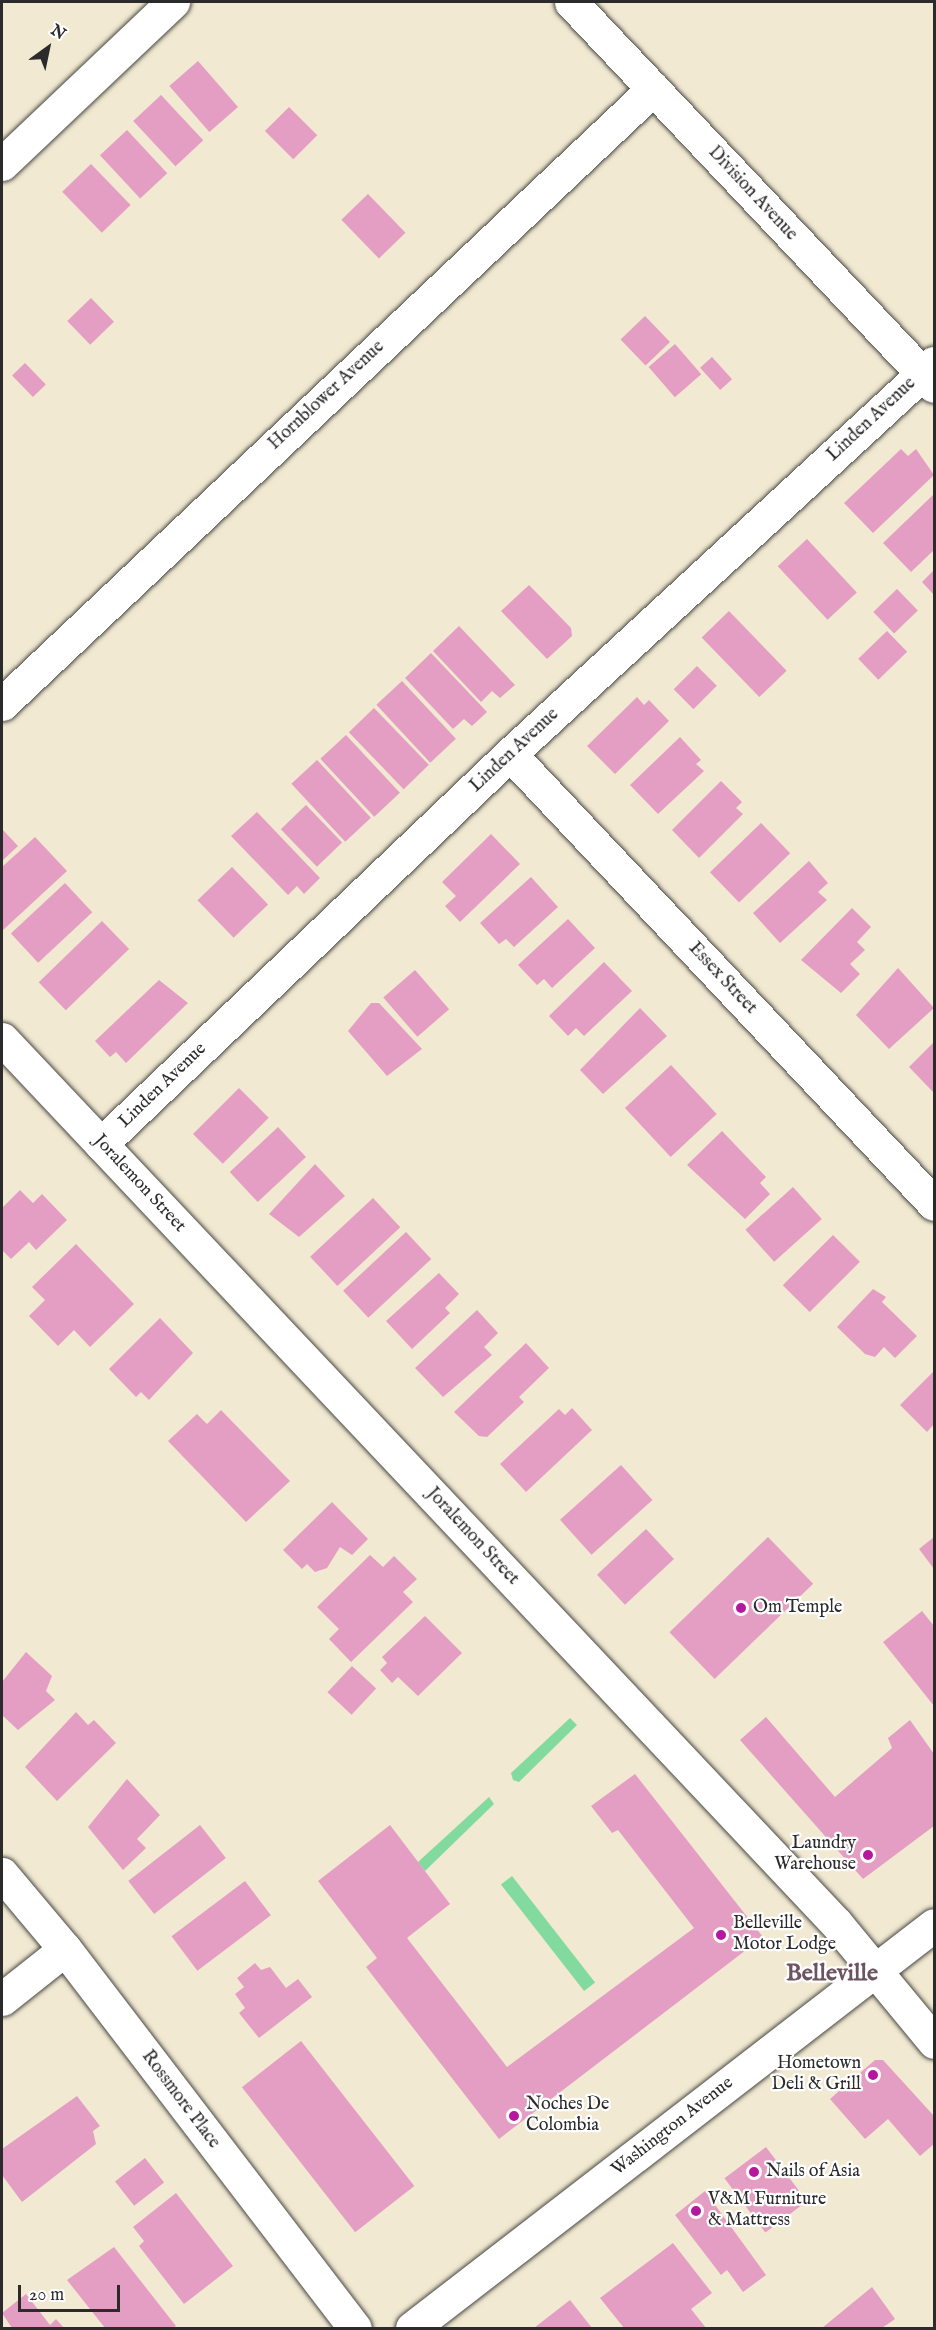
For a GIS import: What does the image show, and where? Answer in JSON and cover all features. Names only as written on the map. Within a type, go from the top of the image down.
[{"type":"street","points":[[2,164],[173,2]]},
{"type":"street","name":"Division Avenue","points":[[571,2],[931,374]]},
{"type":"street","name":"Hornblower Avenue","points":[[2,704],[653,89]]},
{"type":"street","name":"Linden Avenue","points":[[101,1144],[510,754],[931,374]]},
{"type":"street","name":"Essex Street","points":[[510,754],[934,1204]]},
{"type":"street","name":"Joralemon Street","points":[[2,1039],[836,1923],[934,2042]]},
{"type":"street","name":"Rossmore Place","points":[[2,1874],[65,1948],[354,2328]]},
{"type":"street","name":"Washington Avenue","points":[[412,2328],[934,1925]]},
{"type":"street","points":[[2,1999],[65,1948]]},
{"type":"green space","points":[[570,1718],[577,1725],[519,1782],[513,1780],[511,1773]]},
{"type":"green space","points":[[489,1797],[494,1804],[425,1871],[418,1862]]},
{"type":"green space","points":[[512,1876],[595,1982],[584,1991],[501,1885]]},
{"type":"building","points":[[198,61],[238,107],[209,132],[169,86]]},
{"type":"building","points":[[161,95],[203,140],[175,166],[133,121]]},
{"type":"building","points":[[289,107],[317,135],[293,159],[265,131]]},
{"type":"building","points":[[127,130],[167,173],[140,198],[100,155]]},
{"type":"building","points":[[91,164],[131,205],[102,233],[62,192]]},
{"type":"building","points":[[368,194],[406,233],[379,259],[341,220]]},
{"type":"building","points":[[91,298],[114,322],[90,345],[67,321]]},
{"type":"building","points":[[645,316],[670,342],[646,366],[621,340]]},
{"type":"building","points":[[675,344],[701,374],[675,397],[649,367]]},
{"type":"building","points":[[712,357],[732,379],[720,390],[700,368]]},
{"type":"building","points":[[25,363],[46,385],[33,397],[12,376]]},
{"type":"building","points":[[901,449],[908,456],[916,449],[934,475],[873,533],[844,503]]},
{"type":"building","points":[[934,494],[934,550],[911,572],[883,543]]},
{"type":"building","points":[[807,539],[857,592],[828,620],[778,566]]},
{"type":"building","points":[[934,570],[934,595],[922,582]]},
{"type":"building","points":[[529,585],[571,628],[572,636],[547,659],[501,611]]},
{"type":"building","points":[[897,589],[918,611],[894,634],[873,612]]},
{"type":"building","points":[[729,611],[787,671],[759,697],[702,637]]},
{"type":"building","points":[[459,626],[515,685],[500,698],[492,691],[481,702],[433,651]]},
{"type":"building","points":[[887,631],[907,652],[878,680],[858,659]]},
{"type":"building","points":[[431,653],[487,712],[472,726],[464,719],[453,729],[405,678]]},
{"type":"building","points":[[697,666],[717,686],[693,709],[674,689]]},
{"type":"building","points":[[402,681],[456,739],[430,763],[376,705]]},
{"type":"building","points":[[637,697],[644,705],[649,700],[669,721],[615,774],[587,746]]},
{"type":"building","points":[[374,708],[429,765],[404,789],[349,732]]},
{"type":"building","points":[[346,735],[400,793],[374,817],[320,759]]},
{"type":"building","points":[[680,737],[701,760],[696,764],[704,771],[658,814],[630,785]]},
{"type":"building","points":[[317,760],[371,818],[345,842],[291,784]]},
{"type":"building","points":[[721,781],[742,802],[736,808],[743,814],[699,858],[672,830]]},
{"type":"building","points":[[306,805],[342,842],[317,867],[281,829]]},
{"type":"building","points":[[257,812],[320,878],[304,894],[297,886],[288,895],[231,836]]},
{"type":"building","points":[[761,823],[790,853],[739,903],[710,872]]},
{"type":"building","points":[[2,829],[18,846],[2,861]]},
{"type":"building","points":[[491,834],[520,864],[460,922],[445,906],[456,896],[442,882]]},
{"type":"building","points":[[35,837],[67,871],[2,931],[2,867]]},
{"type":"building","points":[[809,861],[828,883],[818,892],[827,900],[780,943],[753,913]]},
{"type":"building","points":[[232,867],[268,904],[234,938],[197,900]]},
{"type":"building","points":[[531,877],[558,907],[514,947],[506,939],[499,944],[480,923]]},
{"type":"building","points":[[65,883],[92,912],[38,963],[11,933]]},
{"type":"building","points":[[852,908],[871,927],[857,942],[865,950],[850,964],[860,974],[841,993],[801,960]]},
{"type":"building","points":[[568,919],[595,948],[552,988],[544,979],[537,985],[518,965]]},
{"type":"building","points":[[102,921],[129,949],[66,1010],[39,982]]},
{"type":"building","points":[[604,962],[632,991],[584,1036],[576,1028],[568,1036],[549,1016]]},
{"type":"building","points":[[898,968],[934,1008],[889,1049],[856,1015]]},
{"type":"building","points":[[415,970],[449,1009],[417,1037],[383,998]]},
{"type":"building","points":[[159,980],[188,1003],[126,1063],[116,1052],[110,1057],[95,1041]]},
{"type":"building","points":[[371,1003],[379,1003],[422,1049],[387,1076],[348,1031]]},
{"type":"building","points":[[640,1008],[667,1036],[603,1094],[580,1070]]},
{"type":"building","points":[[934,1042],[934,1093],[909,1067]]},
{"type":"building","points":[[671,1065],[717,1114],[671,1157],[625,1108]]},
{"type":"building","points":[[239,1088],[269,1118],[223,1164],[193,1134]]},
{"type":"building","points":[[278,1127],[306,1157],[258,1202],[230,1172]]},
{"type":"building","points":[[722,1131],[766,1177],[760,1183],[770,1194],[745,1219],[687,1165]]},
{"type":"building","points":[[315,1164],[345,1196],[299,1237],[269,1214]]},
{"type":"building","points":[[793,1187],[822,1219],[774,1262],[745,1230]]},
{"type":"building","points":[[20,1190],[33,1203],[42,1194],[67,1220],[36,1250],[29,1242],[11,1259],[2,1250],[2,1208]]},
{"type":"building","points":[[373,1198],[400,1227],[337,1286],[310,1257]]},
{"type":"building","points":[[406,1232],[431,1259],[368,1318],[343,1291]]},
{"type":"building","points":[[833,1235],[860,1262],[810,1312],[783,1285]]},
{"type":"building","points":[[76,1244],[134,1304],[90,1347],[74,1330],[58,1346],[29,1316],[45,1300],[32,1287]]},
{"type":"building","points":[[439,1273],[459,1294],[445,1308],[450,1313],[412,1349],[386,1321]]},
{"type":"building","points":[[873,1289],[886,1297],[882,1302],[917,1336],[895,1358],[884,1347],[875,1357],[865,1354],[837,1327]]},
{"type":"building","points":[[477,1310],[498,1333],[484,1347],[492,1355],[443,1397],[415,1368]]},
{"type":"building","points":[[160,1318],[193,1353],[149,1400],[141,1392],[136,1397],[109,1369]]},
{"type":"building","points":[[526,1343],[549,1368],[519,1397],[524,1402],[487,1437],[479,1436],[454,1412]]},
{"type":"building","points":[[934,1371],[934,1424],[927,1432],[900,1405]]},
{"type":"building","points":[[572,1408],[592,1430],[526,1492],[500,1464],[559,1409],[565,1415]]},
{"type":"building","points":[[221,1410],[290,1481],[246,1522],[168,1441],[197,1414],[207,1424]]},
{"type":"building","points":[[621,1465],[652,1500],[592,1555],[560,1520]]},
{"type":"building","points":[[332,1502],[368,1539],[352,1555],[340,1547],[327,1568],[315,1572],[307,1564],[302,1569],[283,1550]]},
{"type":"building","points":[[646,1529],[674,1559],[625,1605],[597,1575]]},
{"type":"building","name":"Om Temple","points":[[768,1537],[813,1584],[715,1679],[669,1632]]},
{"type":"building","points":[[934,1537],[934,1569],[919,1549]]},
{"type":"building","points":[[370,1555],[383,1567],[394,1556],[417,1579],[403,1592],[413,1602],[351,1662],[329,1639],[339,1629],[317,1607]]},
{"type":"building","points":[[922,1611],[934,1626],[934,1706],[883,1642]]},
{"type":"building","points":[[425,1616],[462,1653],[418,1696],[398,1677],[392,1683],[380,1670],[387,1663],[382,1657]]},
{"type":"building","points":[[26,1652],[52,1676],[46,1691],[55,1700],[18,1730],[2,1715],[2,1682]]},
{"type":"building","points":[[352,1666],[376,1689],[352,1715],[327,1692]]},
{"type":"building","points":[[76,1712],[88,1725],[94,1720],[116,1743],[57,1801],[25,1767]]},
{"type":"building","points":[[766,1717],[835,1797],[892,1748],[888,1738],[910,1720],[934,1754],[934,1826],[863,1879],[740,1740]]},
{"type":"building","points":[[635,1774],[763,1937],[499,2139],[366,1967],[377,1958],[318,1881],[390,1825],[450,1904],[407,1938],[507,2067],[694,1928],[618,1830],[612,1833],[591,1806]]},
{"type":"building","points":[[127,1779],[160,1815],[137,1839],[146,1848],[123,1870],[88,1827]]},
{"type":"building","points":[[200,1825],[226,1858],[154,1914],[128,1881]]},
{"type":"building","points":[[245,1881],[271,1915],[197,1971],[172,1936]]},
{"type":"building","points":[[255,1963],[261,1970],[270,1967],[286,1988],[298,1979],[312,1997],[259,2038],[239,2013],[245,2008],[235,1994],[244,1987],[237,1978]]},
{"type":"building","points":[[301,2041],[414,2186],[355,2232],[242,2087]]},
{"type":"building","points":[[875,2060],[883,2060],[934,2116],[934,2144],[920,2156],[888,2119],[865,2139],[830,2099]]},
{"type":"building","points":[[77,2096],[100,2126],[93,2131],[96,2144],[22,2202],[2,2175],[2,2149]]},
{"type":"building","points":[[766,2147],[807,2201],[765,2233],[724,2178]]},
{"type":"building","points":[[145,2158],[164,2182],[134,2206],[115,2181]]},
{"type":"building","points":[[705,2191],[766,2275],[743,2292],[727,2270],[721,2275],[675,2215]]},
{"type":"building","points":[[176,2193],[233,2266],[184,2304],[139,2246],[144,2241],[133,2227]]},
{"type":"building","points":[[673,2243],[712,2293],[691,2309],[706,2328],[624,2328],[600,2298]]},
{"type":"building","points":[[114,2247],[176,2326],[173,2328],[105,2328],[67,2280]]},
{"type":"building","points":[[872,2287],[895,2319],[882,2328],[822,2328]]},
{"type":"building","points":[[26,2294],[50,2325],[56,2319],[64,2328],[12,2328],[2,2313]]},
{"type":"building","points":[[570,2300],[592,2328],[534,2328]]},
{"type":"place","name":"Om Temple","points":[[741,1608]]},
{"type":"place","name":"Laundry Warehouse","points":[[868,1855]]},
{"type":"place","name":"Belleville Motor Lodge","points":[[721,1935]]},
{"type":"place","name":"Hometown Deli & Grill","points":[[873,2075]]},
{"type":"place","name":"Noches De Colombia","points":[[514,2116]]},
{"type":"place","name":"Nails of Asia","points":[[754,2172]]},
{"type":"place","name":"V&M Furniture & Mattress","points":[[696,2211]]},
{"type":"district","name":"Belleville","points":[[832,1974]]}]
